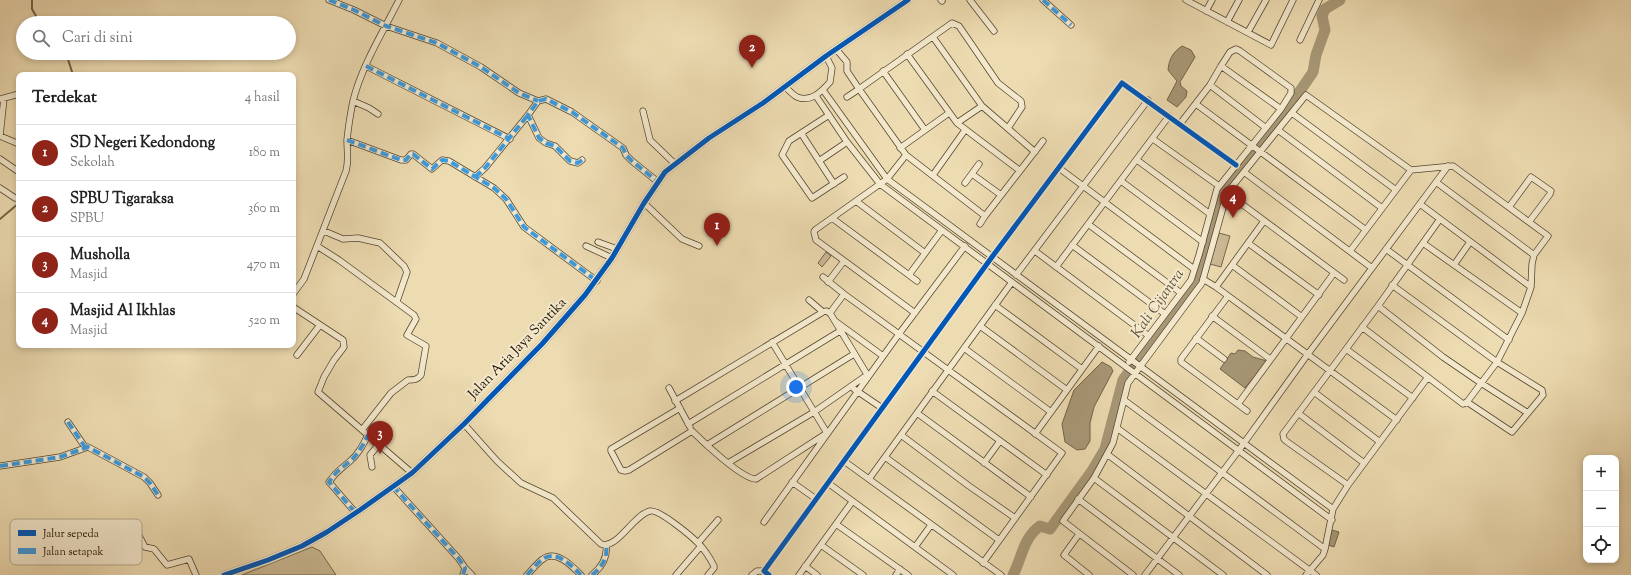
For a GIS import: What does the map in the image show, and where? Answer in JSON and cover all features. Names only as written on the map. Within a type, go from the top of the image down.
[{"type":"street","points":[[329,0],[354,10],[386,26],[441,46],[477,65],[519,93],[538,101],[546,99],[577,115],[623,148],[626,155],[632,161],[658,182]]},
{"type":"street","points":[[296,290],[304,279],[324,231],[348,164],[347,140],[353,101],[366,66],[399,0]]},
{"type":"street","name":"Jalan Aria Jaya Santika","points":[[228,574],[302,546],[327,532],[412,473],[464,424],[542,344],[596,281],[618,249],[644,203],[658,182],[675,164],[709,138],[785,87],[826,56],[908,0]]},
{"type":"street","points":[[970,0],[994,31]]},
{"type":"street","points":[[1043,0],[1071,25]]},
{"type":"street","points":[[1186,0],[1271,45],[1293,0]]},
{"type":"street","points":[[1206,11],[1212,0]]},
{"type":"street","points":[[1227,22],[1239,0]]},
{"type":"street","points":[[1248,32],[1266,0]]},
{"type":"street","points":[[1300,40],[1319,0]]},
{"type":"street","points":[[847,97],[952,23],[959,26],[998,83],[1022,104],[1008,128]]},
{"type":"street","points":[[933,37],[982,106],[1035,152]]},
{"type":"street","points":[[836,49],[846,62],[847,71],[906,156],[985,216]]},
{"type":"street","points":[[1133,575],[1063,521],[1094,478],[1113,443],[1124,400],[1131,360],[1191,280],[1219,186],[1281,109],[1291,93],[1291,88],[1246,55],[1236,49],[1232,50],[1210,85],[1180,124]]},
{"type":"street","points":[[908,54],[957,123],[1019,170]]},
{"type":"street","points":[[785,87],[797,97],[806,98],[816,96],[830,82],[832,73],[826,56]]},
{"type":"street","points":[[366,66],[510,139]]},
{"type":"street","points":[[1221,66],[1281,109]]},
{"type":"street","points":[[883,71],[925,130]]},
{"type":"street","points":[[764,571],[992,257],[1122,83],[1148,100],[1236,165]]},
{"type":"street","points":[[1210,85],[1266,128]]},
{"type":"street","points":[[823,90],[887,179],[1333,510]]},
{"type":"street","points":[[16,95],[2,98],[0,136],[16,143]]},
{"type":"street","points":[[1130,369],[1139,366],[1198,289],[1203,280],[1227,193],[1307,95],[1411,170],[1453,166],[1548,236],[1534,255],[1531,287],[1522,314],[1510,340],[1497,362],[1467,402],[1463,404],[1362,327]]},
{"type":"street","points":[[816,96],[847,142],[880,184],[1332,520]]},
{"type":"street","points":[[1016,275],[1148,100]]},
{"type":"street","points":[[353,101],[378,114]]},
{"type":"street","points":[[475,177],[485,168],[510,139],[538,101]]},
{"type":"street","points":[[1196,104],[1366,230]]},
{"type":"street","points":[[957,123],[982,106]]},
{"type":"street","points":[[643,112],[650,140],[675,164]]},
{"type":"street","points":[[900,148],[949,113]]},
{"type":"street","points":[[1292,113],[1396,190]]},
{"type":"street","points":[[528,115],[538,135],[546,143],[555,146],[570,161],[578,163],[582,160]]},
{"type":"street","points":[[829,115],[788,142],[782,153],[811,198],[844,177]]},
{"type":"street","points":[[1056,267],[1169,116]]},
{"type":"street","points":[[933,175],[965,130]]},
{"type":"street","points":[[1278,130],[1382,208]]},
{"type":"street","points":[[801,134],[834,184]]},
{"type":"street","points":[[1153,138],[1219,186]]},
{"type":"street","points":[[347,140],[401,160],[406,160],[411,154],[413,154],[432,169],[445,159],[484,181],[503,196],[524,227],[596,281]]},
{"type":"street","points":[[980,224],[1019,170],[1043,141]]},
{"type":"street","points":[[819,161],[847,142]]},
{"type":"street","points":[[906,156],[887,179],[815,230],[815,238],[915,313]]},
{"type":"street","points":[[0,160],[16,170]]},
{"type":"street","points":[[1136,160],[1210,214]]},
{"type":"street","points":[[965,183],[979,164]]},
{"type":"street","points":[[1145,575],[1448,166]]},
{"type":"street","points":[[1059,168],[1194,269]]},
{"type":"street","points":[[1350,251],[1411,170]]},
{"type":"street","points":[[1244,172],[1372,268]]},
{"type":"street","points":[[972,174],[1001,195]]},
{"type":"street","points":[[1509,207],[1530,177],[1551,191],[1529,222]]},
{"type":"street","points":[[1121,181],[1203,242]]},
{"type":"street","points":[[1436,182],[1534,255]]},
{"type":"street","points":[[0,188],[15,198]]},
{"type":"street","points":[[1227,193],[1344,280]]},
{"type":"street","points":[[856,201],[925,253]]},
{"type":"street","points":[[644,203],[682,239],[699,246]]},
{"type":"street","points":[[1420,204],[1531,287]]},
{"type":"street","points":[[832,218],[917,281]]},
{"type":"street","points":[[1348,485],[1284,439],[1284,432],[1378,306],[1440,219]]},
{"type":"street","points":[[1216,287],[1264,221]]},
{"type":"street","points":[[1088,224],[1181,293]]},
{"type":"street","points":[[909,275],[942,230]]},
{"type":"street","points":[[324,231],[343,239],[358,238],[380,243],[394,256],[404,266],[407,272],[397,302]]},
{"type":"street","points":[[598,242],[618,249]]},
{"type":"street","points":[[1454,265],[1470,242]]},
{"type":"street","points":[[1248,243],[1319,294]]},
{"type":"street","points":[[1423,243],[1522,314]]},
{"type":"street","points":[[1072,245],[1165,314]]},
{"type":"street","points":[[317,246],[397,302],[415,317],[416,319],[408,333],[408,336],[426,346],[421,375],[415,380],[408,380],[404,382],[391,393],[362,430]]},
{"type":"street","points":[[586,246],[612,258]]},
{"type":"street","points":[[764,522],[857,391],[964,246]]},
{"type":"street","points":[[1386,249],[1510,340]]},
{"type":"street","points":[[1035,251],[1149,336]]},
{"type":"street","points":[[828,282],[844,261]]},
{"type":"street","points":[[1232,265],[1302,317]]},
{"type":"street","points":[[1238,404],[1334,273]]},
{"type":"street","points":[[823,277],[844,294],[1062,453],[983,563]]},
{"type":"street","points":[[1203,280],[1216,287],[1396,420]]},
{"type":"street","points":[[869,479],[1012,282]]},
{"type":"street","points":[[1392,285],[1497,362],[1542,390],[1543,395],[1512,432],[1467,402]]},
{"type":"street","points":[[676,400],[772,342],[826,312],[844,294]]},
{"type":"street","points":[[1228,296],[1181,359],[1181,362],[1247,411]]},
{"type":"street","points":[[809,300],[883,356]]},
{"type":"street","points":[[995,305],[1082,369]]},
{"type":"street","points":[[1378,306],[1426,345],[1528,413]]},
{"type":"street","points":[[296,309],[343,340],[345,345],[324,377],[318,392],[412,473]]},
{"type":"street","points":[[1212,316],[1270,359]]},
{"type":"street","points":[[833,319],[868,376]]},
{"type":"street","points":[[297,355],[320,325]]},
{"type":"street","points":[[980,326],[1067,390]]},
{"type":"street","points":[[688,424],[840,331]]},
{"type":"street","points":[[1196,338],[1224,359]]},
{"type":"street","points":[[772,342],[827,433]]},
{"type":"street","points":[[1035,434],[1099,346]]},
{"type":"street","points":[[964,348],[1051,412]]},
{"type":"street","points":[[1346,349],[1412,398]]},
{"type":"street","points":[[707,445],[854,354]]},
{"type":"street","points":[[728,463],[814,412],[868,376]]},
{"type":"street","points":[[1308,573],[1323,555],[1333,510],[1348,485],[1428,377]]},
{"type":"street","points":[[851,386],[882,408]]},
{"type":"street","points":[[669,388],[692,431],[728,463],[750,478],[756,479],[827,433]]},
{"type":"street","points":[[932,391],[1047,475]]},
{"type":"street","points":[[1314,392],[1380,442]]},
{"type":"street","points":[[1124,400],[1325,549]]},
{"type":"street","points":[[680,408],[612,448],[611,451],[621,470],[625,471],[692,431]]},
{"type":"street","points":[[917,413],[1031,497]]},
{"type":"street","points":[[1298,413],[1364,463]]},
{"type":"street","points":[[68,422],[85,447],[102,454],[144,477],[150,482],[158,496]]},
{"type":"street","points":[[464,424],[497,461],[521,483],[528,488],[553,498],[601,544],[606,545],[618,538],[637,518],[653,511],[678,526],[700,545],[714,566],[708,575]]},
{"type":"street","points":[[1117,428],[1308,573],[1316,575]]},
{"type":"street","points":[[355,512],[329,482],[334,473],[350,462],[360,451],[368,435]]},
{"type":"street","points":[[901,435],[969,486],[1015,518]]},
{"type":"street","points":[[984,463],[1000,441]]},
{"type":"street","points":[[372,467],[370,455],[379,444]]},
{"type":"street","points":[[0,466],[60,457],[85,447]]},
{"type":"street","points":[[1107,454],[1267,575]]},
{"type":"street","points":[[885,457],[999,540]]},
{"type":"street","points":[[844,461],[931,526],[1002,575]]},
{"type":"street","points":[[1094,478],[1223,575]]},
{"type":"street","points":[[792,482],[816,499]]},
{"type":"street","points":[[828,483],[953,575]]},
{"type":"street","points":[[393,486],[472,575]]},
{"type":"street","points":[[1078,499],[1178,575]]},
{"type":"street","points":[[799,575],[852,502]]},
{"type":"street","points":[[676,575],[718,520]]},
{"type":"street","points":[[836,524],[908,575]]},
{"type":"street","points":[[915,547],[931,526]]},
{"type":"street","points":[[1078,534],[1064,555],[1089,575]]},
{"type":"street","points":[[142,540],[146,547],[154,549],[167,565],[189,559],[196,575]]},
{"type":"street","points":[[592,575],[604,563],[608,554],[606,545]]},
{"type":"street","points":[[821,545],[863,575]]},
{"type":"street","points":[[527,575],[543,558],[551,556],[560,558],[581,575]]},
{"type":"street","points":[[805,566],[817,575]]},
{"type":"street","points":[[463,575],[465,568]]},
{"type":"street","points":[[896,575],[900,569]]},
{"type":"street","points":[[752,575],[757,571],[764,571],[769,575]]},
{"type":"shaded area","points":[[1182,46],[1191,50],[1195,57],[1180,82],[1181,86],[1187,91],[1186,97],[1177,107],[1167,100],[1177,81],[1168,70],[1169,62],[1172,56]]},
{"type":"shaded area","points":[[1219,233],[1230,236],[1221,267],[1210,264]]},
{"type":"shaded area","points":[[826,252],[831,256],[822,267],[818,263]]},
{"type":"shaded area","points":[[1238,350],[1245,351],[1253,357],[1267,361],[1245,388],[1220,369],[1231,353],[1235,354]]},
{"type":"shaded area","points":[[1102,362],[1111,367],[1113,371],[1094,407],[1090,423],[1090,441],[1085,449],[1077,450],[1065,442],[1062,424],[1074,390]]},
{"type":"shaded area","points":[[1332,530],[1339,532],[1334,547],[1328,545]]},
{"type":"shaded area","points":[[312,547],[320,551],[336,575],[242,575]]},
{"type":"waterway","points":[[32,0],[32,9],[36,16]]},
{"type":"waterway","name":"Kali Cijantra","points":[[1013,575],[1026,542],[1030,536],[1040,526],[1050,529],[1092,471],[1105,449],[1123,380],[1192,285],[1203,262],[1220,193],[1298,94],[1313,72],[1316,55],[1325,30],[1322,16],[1325,9],[1340,0]]},
{"type":"waterway","points":[[68,60],[72,72]]},
{"type":"waterway","points":[[0,219],[16,206]]},
{"type":"marked path","points":[[329,0],[354,10],[386,26],[437,43],[481,67],[519,93],[538,101]]},
{"type":"marked path","points":[[1043,0],[1071,25]]},
{"type":"marked path","points":[[366,66],[510,139]]},
{"type":"marked path","points":[[582,160],[578,163],[570,161],[555,146],[546,143],[539,138],[528,115],[538,101],[546,99],[572,112],[623,148],[626,155],[632,161],[658,182]]},
{"type":"marked path","points":[[475,177],[485,168],[528,115]]},
{"type":"marked path","points":[[347,140],[401,160],[406,160],[411,154],[413,154],[432,169],[442,160],[449,161],[494,188],[506,199],[524,227],[597,281]]},
{"type":"marked path","points":[[68,422],[85,447]]},
{"type":"marked path","points":[[355,512],[329,482],[336,473],[355,456],[368,435]]},
{"type":"marked path","points":[[0,466],[60,457],[88,447],[144,477],[158,495]]},
{"type":"marked path","points":[[393,486],[459,559],[465,568],[463,575]]},
{"type":"marked path","points":[[592,575],[604,562],[606,545]]},
{"type":"marked path","points":[[527,575],[548,556],[558,557],[564,560],[581,575]]},
{"type":"cycle path","points":[[224,575],[268,560],[302,546],[327,532],[412,473],[464,424],[542,344],[585,295],[612,258],[644,203],[665,172],[709,138],[763,103],[826,56],[908,0]]},
{"type":"cycle path","points":[[769,575],[764,571],[992,257],[1122,83],[1236,165]]},
{"type":"place","name":"SPBU Tigaraksa","points":[[752,68]]},
{"type":"place","name":"Masjid Al Ikhlas","points":[[1233,218]]},
{"type":"place","name":"SD Negeri Kedondong","points":[[717,246]]},
{"type":"place","name":"Musholla","points":[[380,454]]}]
